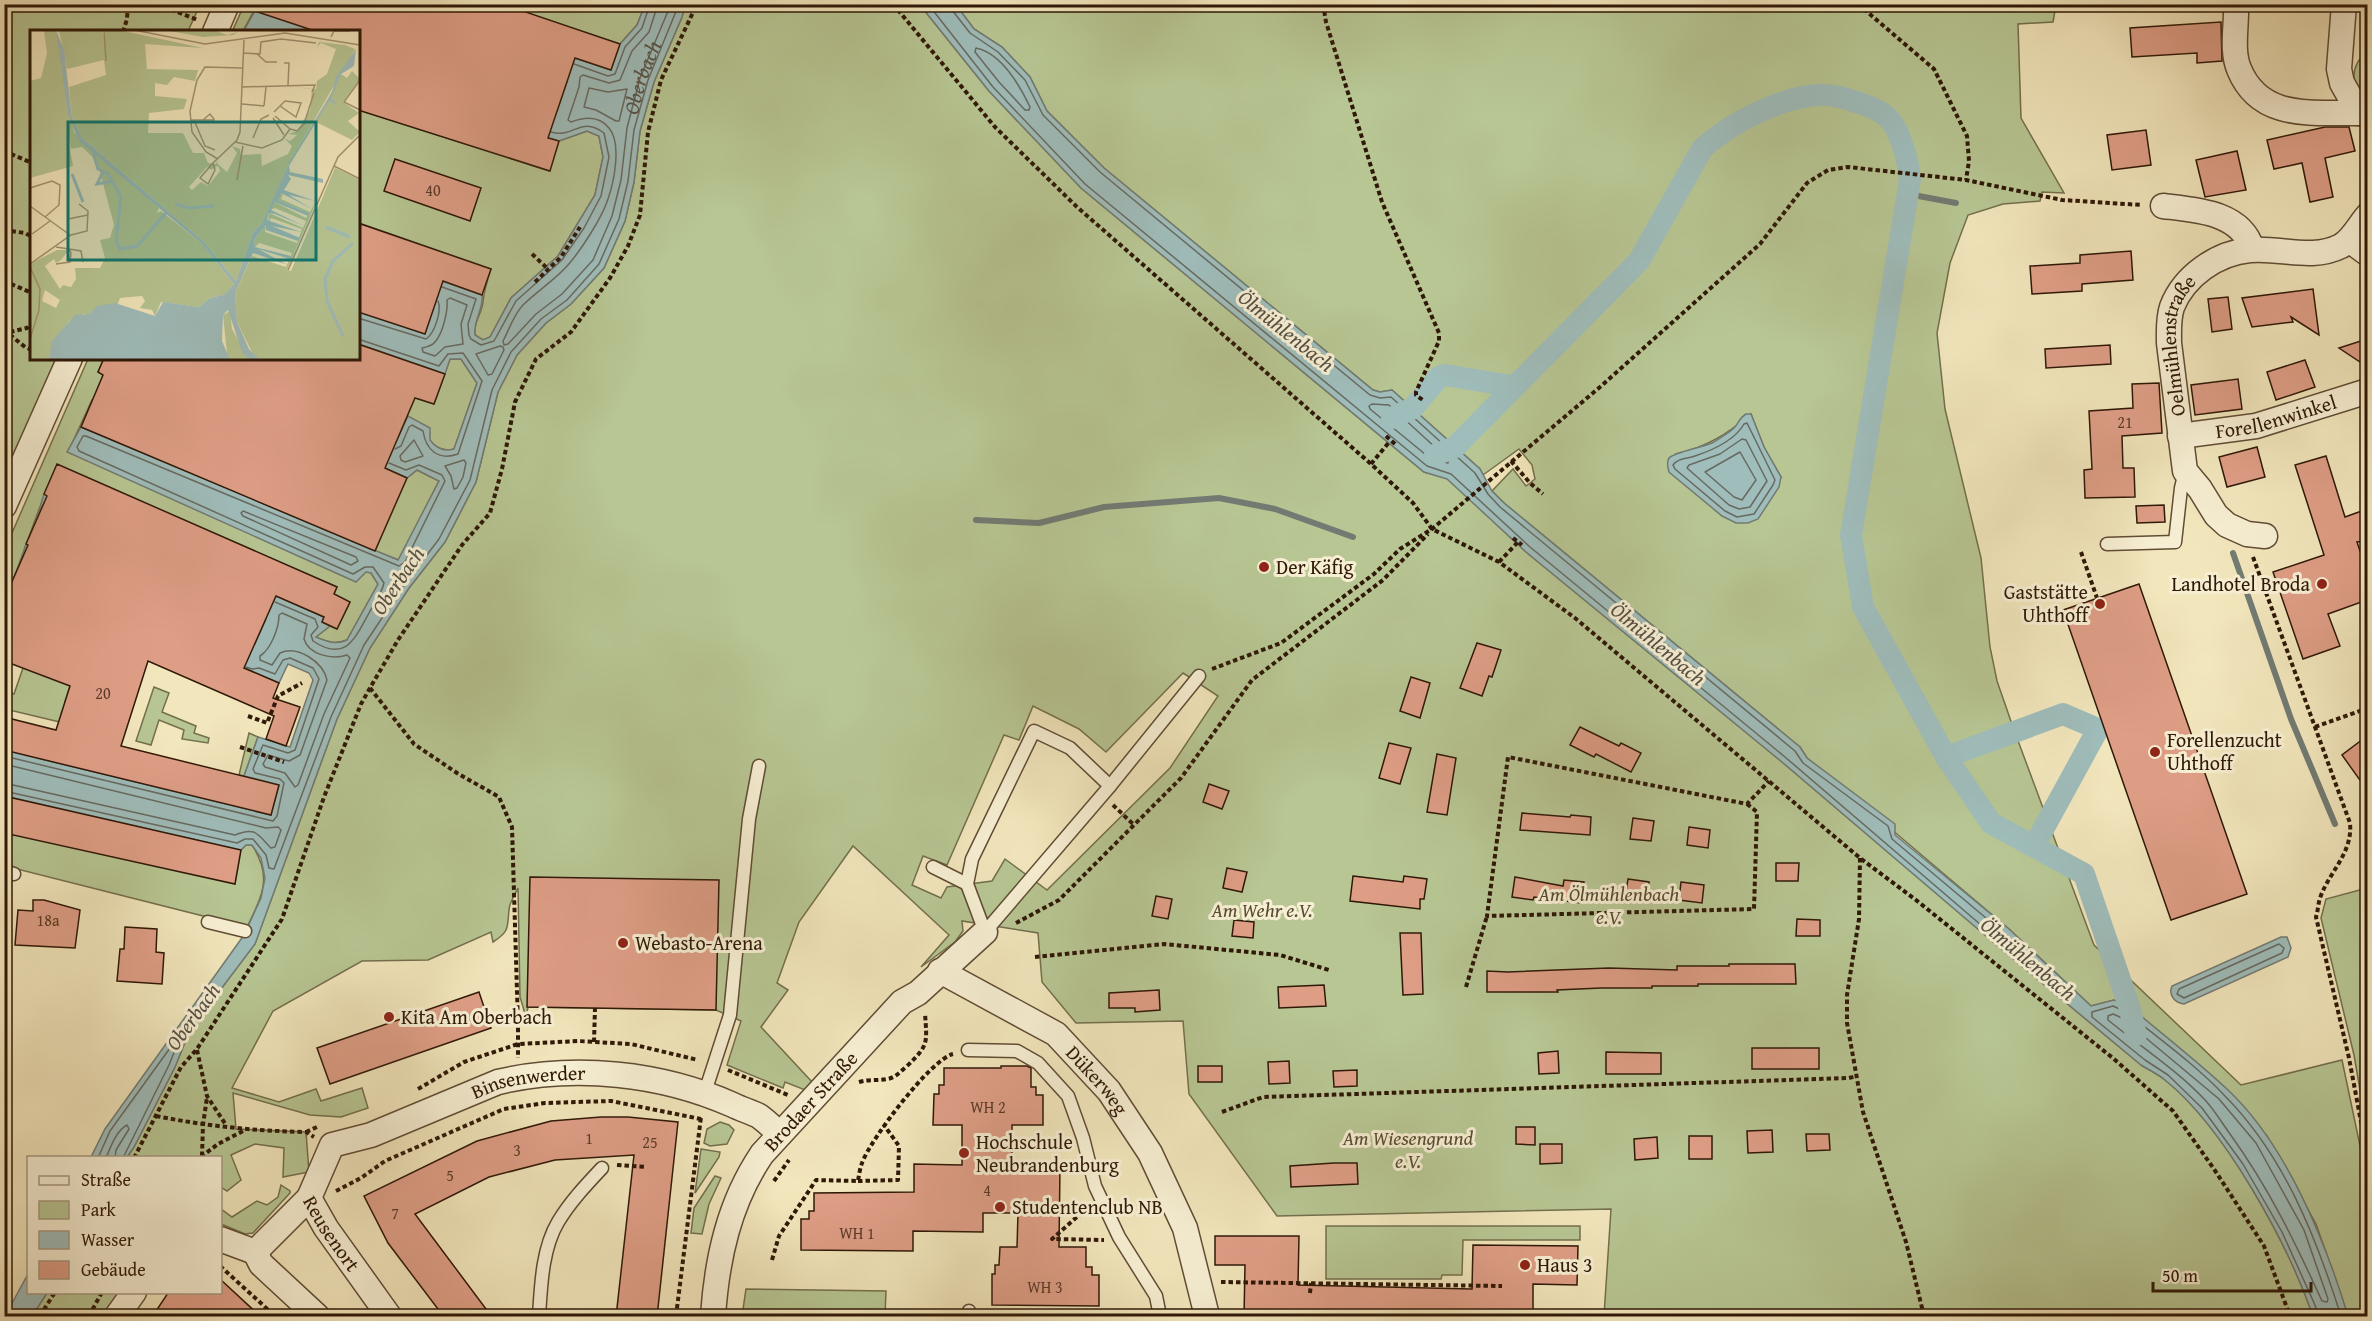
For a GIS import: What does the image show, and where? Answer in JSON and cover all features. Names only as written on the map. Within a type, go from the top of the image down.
[{"type":"street","points":[[216,30],[227,4]]},
{"type":"street","points":[[2236,4],[2235,45],[2238,68],[2252,90],[2264,102],[2280,109],[2363,113]]},
{"type":"street","points":[[2344,4],[2339,69],[2342,83],[2363,113]]},
{"type":"street","points":[[2163,206],[2191,209],[2223,218],[2245,232],[2252,249]]},
{"type":"street","name":"Oelmühlenstraße","points":[[2256,535],[2227,525],[2216,515],[2200,489],[2185,471],[2169,344],[2172,308],[2184,287],[2201,270],[2231,253],[2252,249],[2301,254],[2315,253],[2340,246],[2358,247],[2367,215]]},
{"type":"street","points":[[4,506],[69,360]]},
{"type":"street","name":"Forellenwinkel","points":[[2180,436],[2256,426],[2367,391]]},
{"type":"street","name":"Brodaer Straße","points":[[714,1317],[716,1279],[729,1220],[750,1172],[762,1154],[902,1002],[918,993],[984,932]]},
{"type":"street","name":"Dükerweg","points":[[940,971],[1056,1034],[1109,1091],[1150,1153],[1185,1227],[1207,1317]]},
{"type":"street","name":"Binsenwerder","points":[[332,1145],[371,1135],[498,1082],[519,1077],[579,1073],[631,1075],[705,1092],[759,1116],[780,1134]]},
{"type":"street","points":[[310,1201],[332,1145]]},
{"type":"street","name":"Reusenort","points":[[255,1252],[310,1201],[326,1228],[389,1317]]},
{"type":"street","points":[[222,1240],[255,1252],[261,1264],[317,1317]]},
{"type":"street","points":[[117,1317],[133,1294]]},
{"type":"lane","points":[[2107,544],[2175,542],[2185,471]]},
{"type":"lane","points":[[1106,790],[1070,748],[1034,731],[972,859],[967,884],[984,932],[1106,790],[1199,676]]},
{"type":"lane","points":[[705,1092],[730,1015],[749,819],[759,766]]},
{"type":"lane","points":[[933,867],[967,884]]},
{"type":"lane","points":[[208,922],[245,931]]},
{"type":"lane","points":[[968,1050],[1017,1051],[1038,1063],[1068,1096],[1099,1196],[1121,1241],[1156,1296],[1160,1317]]},
{"type":"lane","points":[[539,1317],[542,1279],[557,1224],[577,1195],[602,1168]]},
{"type":"path","points":[[124,30],[128,4]]},
{"type":"path","points":[[157,4],[216,30]]},
{"type":"path","points":[[135,1156],[181,1067],[197,1049],[282,919],[324,797],[361,704],[398,640],[462,545],[490,513],[502,469],[515,402],[536,359],[571,332],[610,278],[628,246],[640,216],[648,132],[661,81],[696,4]]},
{"type":"path","points":[[893,4],[995,128],[1077,207],[1371,464],[1413,503],[1432,529],[1499,562],[1575,618],[1860,858],[1916,900],[2114,1059],[2173,1112],[2214,1169],[2264,1246],[2290,1317]]},
{"type":"path","points":[[1323,4],[1326,22],[1382,202],[1439,333],[1439,341],[1416,395],[1425,401]]},
{"type":"path","points":[[1858,4],[1934,69],[1967,136],[1969,161],[1966,180]]},
{"type":"path","points":[[4,151],[30,162]]},
{"type":"path","points":[[1010,926],[1059,900],[1181,778],[1252,680],[1383,580],[1432,529],[1600,387],[1761,244],[1808,183],[1818,174],[1837,167],[1848,167],[1966,180],[2050,198],[2163,206]]},
{"type":"path","points":[[535,282],[561,257],[580,227]]},
{"type":"path","points":[[4,230],[30,236]]},
{"type":"path","points":[[532,254],[548,269]]},
{"type":"path","points":[[4,281],[30,292]]},
{"type":"path","points":[[7,331],[27,328],[30,324]]},
{"type":"path","points":[[7,331],[30,349]]},
{"type":"path","points":[[1371,464],[1393,442],[1386,436]]},
{"type":"path","points":[[1511,461],[1543,494]]},
{"type":"path","points":[[1199,676],[1235,659],[1281,643],[1374,573],[1400,549],[1432,529]]},
{"type":"path","points":[[2256,535],[2252,552],[2350,823],[2351,836],[2320,897],[2316,917],[2349,1058],[2367,1159]]},
{"type":"path","points":[[1513,538],[1522,545]]},
{"type":"path","points":[[1499,562],[1518,542]]},
{"type":"path","points":[[2081,552],[2097,598]]},
{"type":"path","points":[[248,716],[267,723],[279,696],[302,682]]},
{"type":"path","points":[[370,688],[414,744],[457,773],[499,796],[512,827],[519,1077]]},
{"type":"path","points":[[2314,727],[2367,708]]},
{"type":"path","points":[[240,747],[284,762]]},
{"type":"path","points":[[1466,987],[1487,916],[1508,757],[1747,804],[1757,812],[1754,909],[1487,916]]},
{"type":"path","points":[[1747,804],[1769,781]]},
{"type":"path","points":[[1106,790],[1134,825]]},
{"type":"path","points":[[1860,858],[1859,919],[1846,995],[1847,1023],[1863,1112],[1906,1242],[1924,1317]]},
{"type":"path","points":[[1035,957],[1164,944],[1280,955],[1329,970]]},
{"type":"path","points":[[854,1083],[869,1079],[887,1080],[897,1076],[923,1051],[926,1038],[925,1007],[918,993]]},
{"type":"path","points":[[594,1042],[595,1008]]},
{"type":"path","points":[[197,1049],[207,1096],[201,1156]]},
{"type":"path","points":[[858,1181],[862,1162],[884,1125],[919,1082],[946,1056],[968,1050]]},
{"type":"path","points":[[1222,1112],[1263,1097],[1857,1076]]},
{"type":"path","points":[[676,1317],[705,1092]]},
{"type":"path","points":[[207,1096],[226,1125]]},
{"type":"path","points":[[310,1201],[361,1178],[385,1161],[504,1109],[545,1103],[611,1101],[700,1119]]},
{"type":"path","points":[[156,1116],[203,1125],[226,1125],[245,1130],[306,1132],[332,1145]]},
{"type":"path","points":[[772,1260],[779,1236],[816,1180],[898,1180],[899,1146],[884,1125]]},
{"type":"path","points":[[202,1156],[218,1144],[245,1130]]},
{"type":"path","points":[[772,1184],[791,1157]]},
{"type":"path","points":[[602,1168],[614,1164],[646,1167]]},
{"type":"path","points":[[1099,1196],[1052,1239],[1121,1241]]},
{"type":"path","points":[[222,1268],[275,1317]]},
{"type":"path","points":[[1199,1281],[1502,1286]]},
{"type":"path","points":[[1311,1283],[1311,1293]]},
{"type":"path","points":[[1446,1285],[1446,1293]]},
{"type":"path","points":[[40,1317],[54,1294]]},
{"type":"green space","points":[[5,5],[200,5],[188,30],[30,30],[30,360],[65,360],[5,491]]},
{"type":"green space","points":[[244,5],[257,5],[244,30],[233,30]]},
{"type":"green space","points":[[502,5],[645,5],[637,25],[620,44]]},
{"type":"green space","points":[[685,5],[920,5],[989,91],[1081,188],[1424,472],[1447,478],[1526,552],[1782,762],[2141,1065],[2162,1078],[2188,1101],[2232,1157],[2252,1189],[2288,1256],[2313,1316],[1604,1316],[1611,1209],[1277,1216],[1189,1094],[1183,1021],[1076,1023],[1042,982],[1038,933],[962,921],[963,931],[955,942],[921,967],[949,935],[853,846],[799,922],[777,983],[788,990],[761,1027],[813,1083],[805,1090],[785,1082],[783,1088],[727,1065],[741,1021],[716,1010],[528,1007],[526,1017],[520,997],[518,888],[510,905],[507,929],[493,942],[491,932],[428,960],[362,961],[273,1011],[232,1088],[279,1102],[316,1089],[321,1101],[362,1088],[368,1108],[341,1117],[310,1115],[233,1093],[236,1129],[306,1132],[309,1172],[283,1177],[284,1148],[255,1144],[231,1155],[241,1180],[227,1191],[222,1188],[222,1156],[128,1156],[175,1067],[190,1030],[255,944],[337,719],[370,648],[409,588],[445,542],[476,482],[498,392],[517,355],[546,323],[571,304],[604,268],[625,221],[634,182],[640,131],[654,82]],"holes":[[[1183,673],[1218,696],[1170,768],[1047,890],[1005,859],[992,881],[947,887],[941,898],[912,885],[923,856],[947,865],[1004,735],[1019,740],[1033,706],[1079,729],[1106,752]]]},
{"type":"green space","points":[[956,5],[2056,5],[2053,22],[2018,24],[2021,118],[2064,193],[2042,192],[2040,201],[2003,204],[1968,215],[1950,263],[1937,333],[1945,409],[1981,558],[1990,647],[1997,681],[2094,945],[2241,1085],[2342,1060],[2367,1179],[2367,1316],[2348,1316],[2316,1224],[2267,1136],[2114,1000],[2091,1006],[2009,929],[1807,758],[1800,747],[1504,503],[1492,491],[1513,469],[1526,486],[1535,479],[1532,465],[1519,449],[1483,475],[1480,469],[1392,390],[1380,392],[1373,390],[1104,168],[1047,111],[1030,77],[1002,47],[974,29]],"holes":[[[1751,414],[1764,447],[1781,477],[1675,454],[1697,448],[1716,439]]]},
{"type":"green space","points":[[2367,53],[2367,98],[2357,89],[2354,76],[2357,63]]},
{"type":"green space","points":[[360,110],[549,171],[559,141],[587,131],[599,136],[603,157],[595,195],[558,256],[511,298],[490,337],[483,340],[475,335],[475,330],[491,269],[360,223]]},
{"type":"green space","points":[[450,359],[461,359],[477,383],[454,449],[447,450],[434,445],[408,417],[405,422],[257,360],[307,360],[434,404]]},
{"type":"green space","points":[[88,360],[104,360],[98,372],[396,502],[407,478],[417,470],[439,481],[399,560],[375,551],[386,524],[92,400],[68,452],[371,573],[378,584],[347,640],[339,642],[316,637],[330,626],[337,629],[350,602],[334,594],[337,587],[57,465],[5,600],[5,549]]},
{"type":"green space","points":[[77,664],[65,702],[64,723],[5,709],[4,691],[14,694],[23,668]]},
{"type":"green space","points":[[154,687],[169,693],[162,712],[196,726],[194,733],[209,738],[208,743],[182,739],[184,730],[159,720],[151,745],[136,741]]},
{"type":"green space","points":[[249,733],[258,737],[244,776],[239,775]]},
{"type":"green space","points":[[4,833],[241,850],[246,845],[252,845],[264,877],[261,896],[247,927],[5,866]]},
{"type":"green space","points":[[2368,888],[2367,1131],[2354,1055],[2321,918],[2326,899]]},
{"type":"green space","points":[[720,1122],[729,1125],[734,1130],[727,1144],[710,1146],[704,1143],[707,1129]]},
{"type":"green space","points":[[701,1149],[720,1152],[695,1193]]},
{"type":"green space","points":[[715,1176],[721,1178],[709,1204],[702,1234],[691,1233],[694,1208]]},
{"type":"green space","points":[[281,1185],[290,1191],[253,1233],[245,1234],[222,1224],[222,1210],[232,1217],[257,1201],[267,1205],[278,1197]]},
{"type":"green space","points":[[1326,1226],[1580,1226],[1580,1240],[1463,1240],[1462,1275],[1442,1275],[1441,1279],[1326,1279]]},
{"type":"green space","points":[[746,1289],[886,1291],[885,1316],[742,1316]]},
{"type":"green space","points":[[46,1294],[133,1294],[117,1316],[32,1316]]},
{"type":"water","name":"Oberbach","points":[[334,5],[415,5],[611,70],[620,44],[637,25],[645,5],[685,5],[654,82],[640,131],[634,182],[625,221],[604,268],[571,304],[546,323],[517,355],[498,392],[476,482],[445,542],[409,588],[370,648],[337,719],[255,944],[190,1030],[175,1067],[128,1156],[92,1156],[105,1129],[244,935],[261,898],[265,878],[261,858],[252,845],[246,845],[241,850],[5,796],[5,750],[271,815],[279,785],[244,776],[258,737],[290,747],[313,680],[309,673],[288,664],[279,683],[18,569],[26,544],[255,644],[266,619],[37,518],[44,494],[324,617],[322,622],[330,626],[316,637],[332,642],[347,640],[378,584],[371,573],[366,572],[356,582],[67,452],[81,427],[398,560],[439,481],[417,470],[407,478],[135,360],[395,444],[408,416],[430,428],[430,440],[438,447],[444,450],[454,449],[477,383],[461,359],[450,359],[445,374],[360,344],[360,252],[482,295],[475,335],[483,340],[490,337],[511,298],[558,256],[595,195],[603,157],[599,136],[587,131],[559,141],[360,77],[557,111],[567,82]]},
{"type":"water","name":"Ölmühlenbach","points":[[920,5],[956,5],[974,29],[1002,47],[1030,77],[1047,111],[1104,168],[1373,390],[1380,392],[1392,390],[1480,469],[1492,491],[1504,503],[1800,747],[1807,758],[1895,824],[1895,835],[2009,929],[2091,1006],[2114,1000],[2129,1006],[2227,1089],[2268,1137],[2301,1195],[2328,1256],[2348,1316],[2313,1316],[2288,1256],[2252,1189],[2232,1157],[2188,1101],[2165,1080],[2141,1065],[1782,762],[1526,552],[1447,479],[1424,472],[1081,188],[989,91]]},
{"type":"water","points":[[255,11],[312,30],[244,30]]},
{"type":"water","points":[[1746,414],[1751,414],[1764,447],[1781,477],[1779,487],[1758,519],[1748,523],[1736,523],[1722,516],[1669,472],[1667,464],[1672,456],[1714,442],[1732,430]]},
{"type":"water","points":[[2281,937],[2287,937],[2291,948],[2288,957],[2184,1004],[2175,1000],[2172,995],[2172,986]]},
{"type":"water","points":[[27,1276],[27,1294],[46,1294],[32,1316],[5,1316]]},
{"type":"building","points":[[247,4],[334,4],[350,10],[351,4],[502,4],[620,44],[611,70],[575,58],[548,138],[559,141],[550,171],[360,111],[360,30],[312,30],[246,8]]},
{"type":"building","points":[[2221,22],[2222,61],[2197,63],[2197,53],[2132,57],[2130,28]]},
{"type":"building","points":[[2325,127],[2349,127],[2355,151],[2325,158],[2333,197],[2310,202],[2302,163],[2274,169],[2267,140]]},
{"type":"building","points":[[2146,130],[2151,165],[2112,170],[2107,135]]},
{"type":"building","points":[[2237,151],[2246,190],[2205,197],[2196,160]]},
{"type":"building","points":[[395,159],[481,188],[470,221],[384,191]]},
{"type":"building","points":[[360,224],[491,269],[482,295],[443,281],[425,334],[360,313]]},
{"type":"building","points":[[2131,251],[2133,280],[2082,284],[2082,291],[2032,294],[2030,266],[2080,263],[2080,255]]},
{"type":"building","points":[[2313,289],[2319,335],[2291,317],[2293,322],[2252,327],[2242,298]]},
{"type":"building","points":[[2228,297],[2232,329],[2212,332],[2208,299]]},
{"type":"building","points":[[2367,339],[2367,351],[2360,362],[2339,348]]},
{"type":"building","points":[[360,345],[445,374],[434,404],[415,398],[385,468],[407,478],[375,551],[81,427],[103,375],[98,372],[103,360],[360,360]]},
{"type":"building","points":[[2110,345],[2111,364],[2046,368],[2045,349]]},
{"type":"building","points":[[2305,360],[2315,387],[2276,400],[2267,372]]},
{"type":"building","points":[[2238,379],[2242,409],[2195,415],[2191,385]]},
{"type":"building","points":[[2159,383],[2162,433],[2122,436],[2123,468],[2134,468],[2135,497],[2085,498],[2084,470],[2092,469],[2089,411],[2133,408],[2132,384]]},
{"type":"building","points":[[2257,447],[2265,477],[2227,487],[2219,457]]},
{"type":"building","name":"Landhotel Broda","points":[[2326,456],[2345,517],[2367,509],[2367,541],[2357,542],[2367,572],[2367,600],[2328,614],[2340,646],[2303,659],[2273,572],[2324,555],[2295,465]]},
{"type":"building","points":[[57,464],[337,587],[334,594],[350,602],[337,629],[322,622],[324,617],[276,596],[244,668],[279,683],[273,698],[300,707],[286,746],[266,739],[274,716],[148,661],[121,746],[279,785],[271,815],[4,750],[4,717],[56,730],[70,686],[4,661],[4,600],[28,545],[26,544],[47,496],[44,494]]},
{"type":"building","points":[[2164,505],[2165,522],[2137,523],[2136,506]]},
{"type":"building","name":"Forellenzucht Uhthoff","points":[[2139,584],[2247,894],[2171,920],[2063,610]]},
{"type":"building","points":[[1477,643],[1501,650],[1492,677],[1489,676],[1482,696],[1460,688]]},
{"type":"building","points":[[1411,677],[1430,683],[1420,718],[1400,711]]},
{"type":"building","points":[[1580,727],[1619,746],[1621,743],[1641,753],[1631,772],[1596,754],[1594,757],[1570,745]]},
{"type":"building","points":[[2367,736],[2367,790],[2342,755]]},
{"type":"building","points":[[1389,743],[1411,748],[1400,784],[1379,778]]},
{"type":"building","points":[[1437,754],[1456,758],[1447,815],[1427,812]]},
{"type":"building","points":[[1209,784],[1229,791],[1222,809],[1203,802]]},
{"type":"building","points":[[4,796],[241,850],[235,884],[4,833]]},
{"type":"building","points":[[1522,813],[1591,817],[1590,835],[1520,830]]},
{"type":"building","points":[[1633,818],[1654,821],[1651,841],[1630,839]]},
{"type":"building","points":[[1689,827],[1710,830],[1708,848],[1687,845]]},
{"type":"building","points":[[1776,863],[1799,863],[1798,881],[1776,881]]},
{"type":"building","points":[[1227,868],[1247,872],[1242,892],[1223,888]]},
{"type":"building","points":[[1353,876],[1403,882],[1404,876],[1427,879],[1424,899],[1420,899],[1420,909],[1350,901]]},
{"type":"building","name":"Webasto-Arena","points":[[530,877],[719,880],[716,1010],[527,1007]]},
{"type":"building","points":[[1515,877],[1563,886],[1564,880],[1584,882],[1581,903],[1534,897],[1533,900],[1512,897]]},
{"type":"building","points":[[1628,879],[1649,882],[1646,902],[1625,898]]},
{"type":"building","points":[[1681,882],[1704,885],[1702,903],[1679,900]]},
{"type":"building","points":[[1156,896],[1172,899],[1168,919],[1152,916]]},
{"type":"building","points":[[33,900],[44,900],[80,910],[75,948],[15,945],[18,910],[33,911]]},
{"type":"building","points":[[1797,919],[1820,920],[1820,936],[1796,936]]},
{"type":"building","points":[[1234,920],[1254,922],[1253,938],[1232,936]]},
{"type":"building","points":[[125,927],[157,929],[156,952],[164,953],[162,984],[117,981],[120,949],[124,949]]},
{"type":"building","points":[[1400,933],[1421,933],[1423,994],[1403,995]]},
{"type":"building","points":[[1729,964],[1795,964],[1796,984],[1698,984],[1698,986],[1652,986],[1652,988],[1557,990],[1558,992],[1487,992],[1487,971],[1609,968],[1677,970],[1677,966],[1729,966]]},
{"type":"building","points":[[1324,985],[1326,1006],[1279,1008],[1278,987]]},
{"type":"building","points":[[1159,990],[1160,1010],[1135,1012],[1135,1008],[1109,1008],[1109,993]]},
{"type":"building","points":[[479,992],[491,1028],[330,1084],[317,1048]]},
{"type":"building","points":[[1752,1048],[1819,1048],[1819,1069],[1752,1069]]},
{"type":"building","points":[[1558,1051],[1559,1073],[1539,1074],[1538,1053]]},
{"type":"building","points":[[1606,1052],[1661,1053],[1661,1074],[1606,1074]]},
{"type":"building","points":[[1289,1061],[1290,1083],[1269,1084],[1268,1062]]},
{"type":"building","points":[[1001,1066],[1031,1068],[1031,1087],[1036,1087],[1036,1095],[1043,1095],[1043,1125],[1012,1125],[1012,1166],[1060,1166],[1059,1247],[1086,1247],[1086,1267],[1092,1267],[1092,1275],[1099,1275],[1099,1306],[992,1305],[992,1274],[995,1274],[995,1265],[999,1265],[1000,1247],[1017,1247],[1018,1213],[983,1213],[983,1232],[913,1231],[913,1251],[801,1250],[801,1219],[809,1219],[809,1211],[814,1211],[814,1193],[914,1192],[914,1164],[962,1165],[962,1125],[933,1125],[934,1094],[939,1094],[939,1085],[944,1085],[944,1068],[1001,1068]]},
{"type":"building","points":[[1198,1066],[1222,1066],[1222,1082],[1198,1082]]},
{"type":"building","points":[[1357,1070],[1357,1086],[1334,1087],[1333,1071]]},
{"type":"building","points":[[601,1117],[678,1122],[657,1317],[616,1317],[634,1155],[555,1160],[489,1177],[415,1214],[492,1317],[444,1317],[388,1243],[364,1196],[477,1141],[551,1121]]},
{"type":"building","points":[[1516,1127],[1535,1127],[1535,1145],[1516,1144]]},
{"type":"building","points":[[1772,1130],[1773,1152],[1748,1153],[1747,1131]]},
{"type":"building","points":[[1806,1134],[1829,1134],[1830,1150],[1807,1151]]},
{"type":"building","points":[[1689,1136],[1712,1136],[1712,1159],[1689,1159]]},
{"type":"building","points":[[1657,1137],[1658,1158],[1635,1160],[1634,1139]]},
{"type":"building","points":[[1540,1144],[1562,1144],[1562,1163],[1540,1164]]},
{"type":"building","points":[[1357,1163],[1358,1184],[1291,1187],[1290,1166]]},
{"type":"building","name":"Haus 3","points":[[1215,1236],[1299,1236],[1298,1285],[1472,1289],[1473,1245],[1578,1246],[1577,1285],[1533,1284],[1533,1317],[1244,1317],[1245,1265],[1215,1265]]},
{"type":"building","points":[[222,1281],[261,1317],[152,1317],[167,1294],[222,1294]]},
{"type":"waterway","points":[[1435,455],[1455,447],[1639,261],[1702,149],[1713,139],[1756,113],[1802,97],[1817,95],[1840,97],[1884,114],[1894,126],[1901,140],[1910,180],[1851,535],[1863,607],[1946,757],[1991,823],[2084,874],[2129,1006],[2136,1035]]},
{"type":"waterway","points":[[1908,194],[1956,203]]},
{"type":"waterway","points":[[1392,418],[1413,408],[1439,377],[1445,375],[1511,386],[1518,383]]},
{"type":"waterway","points":[[976,520],[1039,523],[1104,507],[1219,498],[1275,509],[1353,537]]},
{"type":"waterway","points":[[2233,553],[2291,719],[2335,824]]},
{"type":"waterway","points":[[1946,757],[2063,714],[2098,729],[2034,846]]},
{"type":"place","name":"Der Käfig","points":[[1264,567]]},
{"type":"place","name":"Landhotel Broda","points":[[2322,584]]},
{"type":"place","name":"Gaststätte Uhthoff","points":[[2100,604]]},
{"type":"place","name":"Forellenzucht Uhthoff","points":[[2155,752]]},
{"type":"place","name":"Webasto-Arena","points":[[623,943]]},
{"type":"place","name":"Kita Am Oberbach","points":[[389,1017]]},
{"type":"place","name":"Hochschule Neubrandenburg","points":[[964,1153]]},
{"type":"place","name":"Studentenclub NB","points":[[1000,1207]]},
{"type":"place","name":"Haus 3","points":[[1525,1265]]},
{"type":"park label","name":"Am Ölmühlenbach e.V.","points":[[1609,906]]},
{"type":"park label","name":"Am Wehr e.V.","points":[[1262,910]]},
{"type":"park label","name":"Am Wiesengrund e.V.","points":[[1408,1150]]}]
